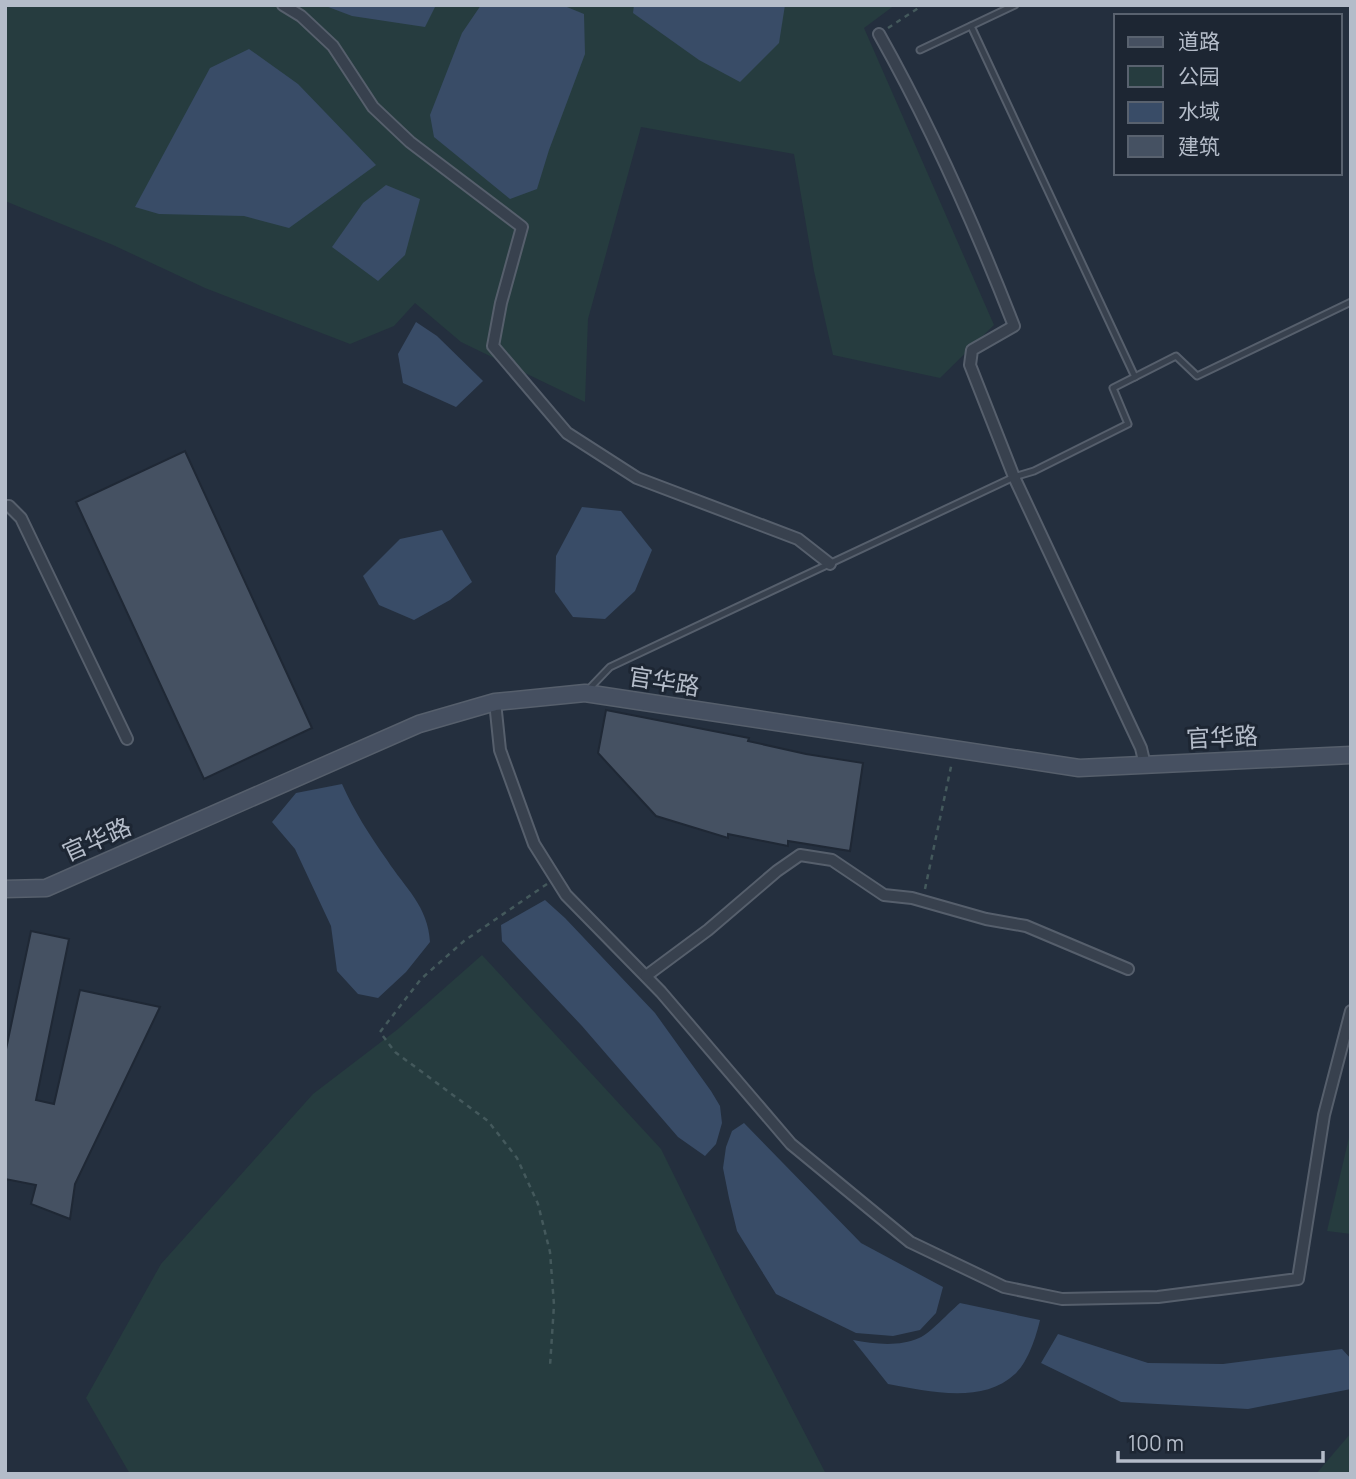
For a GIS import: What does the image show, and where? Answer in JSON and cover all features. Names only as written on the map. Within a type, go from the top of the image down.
[{"type":"main road","name":"官华路","points":[[5,889],[46,888],[419,724],[495,702],[584,693],[1079,768],[1351,755]]},
{"type":"street","points":[[283,5],[301,16],[333,47],[373,107],[401,134],[522,228],[501,303],[493,346],[567,433],[637,478],[798,539],[830,564]]},
{"type":"street","points":[[879,34],[917,101],[977,230],[1014,326],[972,350],[970,365],[1014,477],[1136,736],[1145,765]]},
{"type":"street","points":[[5,506],[9,506],[21,518],[127,739]]},
{"type":"street","points":[[495,702],[500,750],[534,844],[566,895],[646,976],[790,1144],[911,1242],[1004,1287],[1062,1299],[1158,1297],[1297,1279],[1324,1115],[1351,1011]]},
{"type":"street","points":[[646,976],[708,930],[777,871],[800,855],[832,860],[884,895],[922,901],[986,919],[1026,926],[1129,969]]},
{"type":"lane","points":[[920,50],[1015,5]]},
{"type":"lane","points":[[971,26],[1135,377]]},
{"type":"lane","points":[[584,693],[610,667],[1014,477],[1034,471],[1128,424],[1113,388],[1176,356],[1197,376],[1351,302]]},
{"type":"path","points":[[879,34],[923,5]]},
{"type":"path","points":[[922,901],[955,749]]},
{"type":"path","points":[[550,1366],[554,1305],[550,1251],[538,1205],[517,1158],[488,1121],[395,1052],[380,1031],[421,979],[464,941],[555,878]]},
{"type":"green space","points":[[6,5],[895,5],[864,28],[994,325],[940,378],[833,355],[814,271],[794,154],[641,127],[588,319],[585,402],[461,342],[415,303],[394,326],[350,344],[205,288],[113,245],[5,201]]},
{"type":"green space","points":[[482,955],[661,1149],[826,1474],[130,1474],[86,1398],[161,1264],[313,1094],[398,1029]]},
{"type":"green space","points":[[1351,1129],[1351,1234],[1327,1231]]},
{"type":"green space","points":[[1351,1433],[1351,1474],[1316,1474]]},
{"type":"water","points":[[323,5],[436,5],[425,27],[352,16]]},
{"type":"water","points":[[481,5],[562,5],[584,14],[585,54],[537,189],[510,199],[434,137],[430,115],[462,33]]},
{"type":"water","points":[[634,5],[785,5],[779,43],[740,82],[699,60],[633,13]]},
{"type":"water","points":[[249,49],[298,84],[376,165],[289,228],[244,216],[159,214],[135,207],[210,68]]},
{"type":"water","points":[[386,185],[420,199],[405,255],[378,281],[332,247],[363,203]]},
{"type":"water","points":[[416,322],[437,336],[483,381],[456,407],[403,383],[398,354]]},
{"type":"water","points":[[582,507],[621,511],[652,550],[635,591],[605,619],[573,617],[555,592],[556,556]]},
{"type":"water","points":[[442,530],[472,582],[450,600],[414,620],[379,605],[363,576],[400,539]]},
{"type":"water","points":[[342,784],[368,833],[420,908],[428,929],[430,942],[406,972],[378,998],[358,994],[337,971],[331,926],[295,849],[272,822],[296,793]]},
{"type":"water","points":[[545,900],[655,1013],[711,1091],[720,1106],[722,1123],[716,1144],[705,1156],[678,1137],[582,1026],[502,941],[501,925]]},
{"type":"water","points":[[744,1123],[861,1243],[943,1287],[936,1313],[920,1330],[893,1336],[856,1333],[776,1294],[737,1231],[723,1168],[732,1131]]},
{"type":"water","points":[[960,1303],[1040,1320],[1024,1363],[1002,1384],[971,1393],[954,1393],[888,1384],[853,1340],[886,1344],[911,1341],[929,1332]]},
{"type":"water","points":[[1058,1334],[1148,1363],[1223,1364],[1342,1349],[1351,1359],[1351,1389],[1248,1409],[1121,1402],[1041,1363]]},
{"type":"building","points":[[185,451],[312,728],[204,779],[76,502]]},
{"type":"building","points":[[606,710],[749,738],[748,741],[806,754],[863,763],[850,851],[788,841],[788,846],[728,834],[728,838],[656,816],[598,753]]},
{"type":"building","points":[[31,931],[69,939],[36,1100],[54,1104],[80,990],[160,1007],[75,1184],[70,1219],[31,1204],[36,1185],[5,1179],[5,1054]]}]
